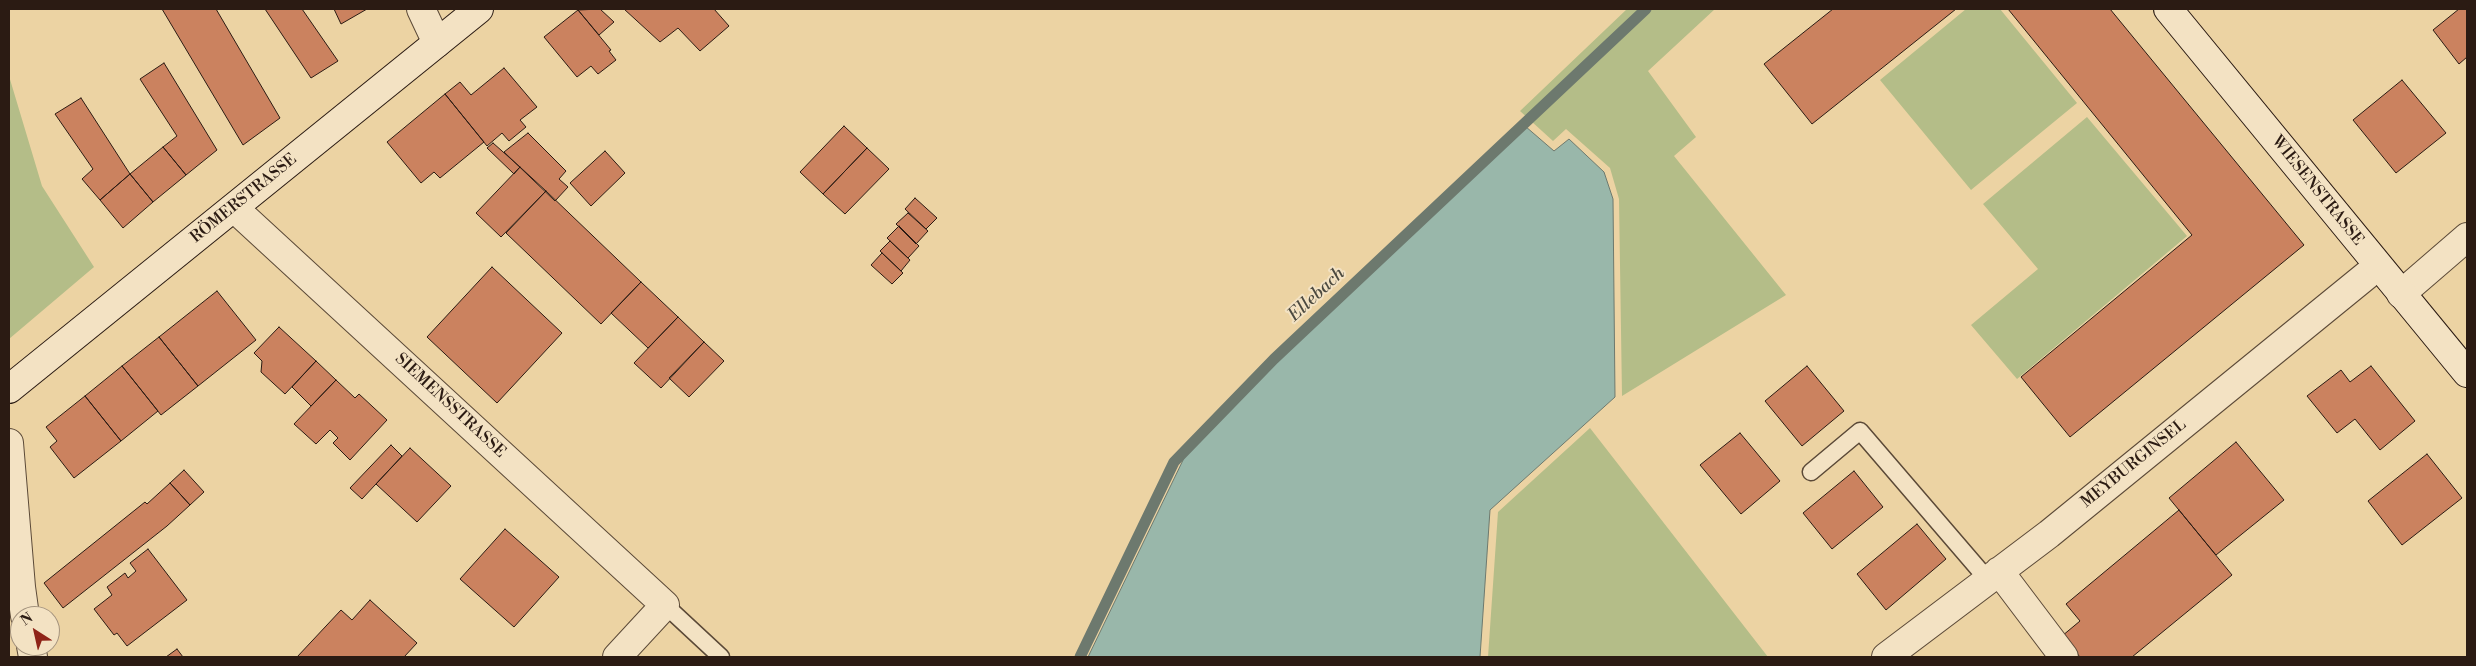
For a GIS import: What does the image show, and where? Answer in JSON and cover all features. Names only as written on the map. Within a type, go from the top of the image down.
[{"type":"street","points":[[421,9],[437,43]]},
{"type":"street","name":"RÖMERSTRASSE","points":[[9,389],[479,9]]},
{"type":"street","name":"WIESENSTRASSE","points":[[2168,9],[2467,373]]},
{"type":"street","name":"SIEMENSSTRASSE","points":[[234,208],[665,605]]},
{"type":"street","points":[[2401,294],[2467,237]]},
{"type":"street","name":"MEYBURGINSEL","points":[[1886,657],[2049,534],[2378,266]]},
{"type":"street","points":[[9,443],[24,606]]},
{"type":"street","points":[[1993,576],[2064,657]]},
{"type":"street","points":[[618,657],[665,605]]},
{"type":"lane","points":[[1811,472],[1860,431],[1993,576]]},
{"type":"lane","name":"SIEMENSSTRASSE","points":[[665,605],[721,657]]},
{"type":"green space","points":[[1627,9],[1715,9],[1648,71],[1696,137],[1674,156],[1786,295],[1622,396],[1619,199],[1610,168],[1566,129],[1553,141],[1520,111]]},
{"type":"green space","points":[[1966,9],[2000,9],[2077,103],[1971,190],[1880,80]]},
{"type":"green space","points":[[9,76],[42,186],[94,267],[9,339]]},
{"type":"green space","points":[[2087,117],[2187,236],[2017,379],[1971,325],[2038,269],[1983,204]]},
{"type":"green space","points":[[1590,428],[1768,657],[1488,657],[1498,512]]},
{"type":"shaded area","points":[[1525,126],[1554,151],[1569,139],[1604,172],[1613,199],[1615,397],[1490,510],[1480,657],[1088,657],[1185,456],[1285,353]]},
{"type":"building","points":[[162,9],[216,9],[280,118],[243,145]]},
{"type":"building","points":[[265,9],[302,9],[338,61],[311,78]]},
{"type":"building","points":[[334,9],[367,9],[341,24]]},
{"type":"building","points":[[600,9],[614,22],[599,35],[578,10]]},
{"type":"building","points":[[624,9],[714,9],[729,26],[700,51],[678,28],[660,42]]},
{"type":"building","points":[[1833,9],[1956,9],[1812,124],[1764,64]]},
{"type":"building","points":[[2008,9],[2110,9],[2304,245],[2070,437],[2021,377],[2192,235]]},
{"type":"building","points":[[2459,9],[2467,9],[2467,57],[2459,64],[2433,30]]},
{"type":"building","points":[[578,10],[611,50],[609,51],[616,60],[598,74],[591,66],[577,77],[544,37]]},
{"type":"building","points":[[164,63],[217,150],[186,175],[163,147],[177,136],[140,79]]},
{"type":"building","points":[[504,68],[537,107],[520,120],[526,127],[509,141],[502,133],[487,146],[445,94],[460,82],[471,95]]},
{"type":"building","points":[[2402,80],[2446,133],[2396,173],[2353,120]]},
{"type":"building","points":[[445,94],[484,142],[440,178],[434,172],[421,183],[387,142]]},
{"type":"building","points":[[81,98],[130,174],[100,200],[82,179],[93,169],[55,114]]},
{"type":"building","points":[[844,126],[867,148],[823,194],[800,172]]},
{"type":"building","points":[[528,133],[566,171],[559,179],[568,187],[555,201],[504,152]]},
{"type":"building","points":[[493,143],[520,167],[514,174],[487,148]]},
{"type":"building","points":[[163,147],[186,175],[153,202],[130,174]]},
{"type":"building","points":[[867,148],[889,169],[845,214],[823,194]]},
{"type":"building","points":[[605,151],[625,173],[591,206],[570,183]]},
{"type":"building","points":[[520,167],[546,191],[501,237],[476,213]]},
{"type":"building","points":[[130,174],[153,202],[123,228],[100,200]]},
{"type":"building","points":[[546,191],[641,282],[601,324],[506,233]]},
{"type":"building","points":[[915,198],[937,218],[926,229],[905,209]]},
{"type":"building","points":[[908,213],[928,231],[916,244],[896,224]]},
{"type":"building","points":[[899,226],[919,246],[908,258],[887,238]]},
{"type":"building","points":[[890,241],[910,260],[901,271],[880,251]]},
{"type":"building","points":[[882,253],[903,273],[892,284],[871,265]]},
{"type":"building","points":[[492,267],[562,333],[497,403],[427,337]]},
{"type":"building","points":[[641,282],[678,317],[648,348],[611,313]]},
{"type":"building","points":[[217,291],[256,340],[198,386],[159,337]]},
{"type":"building","points":[[678,317],[704,342],[661,388],[634,363]]},
{"type":"building","points":[[279,327],[316,361],[285,394],[261,372],[262,361],[254,353]]},
{"type":"building","points":[[159,337],[198,386],[161,415],[122,366]]},
{"type":"building","points":[[704,342],[724,361],[689,397],[669,378]]},
{"type":"building","points":[[316,361],[336,380],[311,406],[292,387]]},
{"type":"building","points":[[122,366],[158,411],[121,441],[85,396]]},
{"type":"building","points":[[1807,366],[1844,411],[1802,446],[1765,401]]},
{"type":"building","points":[[2371,366],[2415,421],[2380,450],[2355,419],[2337,433],[2307,396],[2341,370],[2350,382]]},
{"type":"building","points":[[336,380],[355,398],[359,394],[387,420],[350,460],[333,443],[338,438],[330,430],[316,444],[294,424]]},
{"type":"building","points":[[85,396],[121,441],[74,478],[50,447],[57,441],[46,427]]},
{"type":"building","points":[[1740,433],[1780,481],[1741,514],[1700,465]]},
{"type":"building","points":[[2236,442],[2284,500],[2216,555],[2169,498]]},
{"type":"building","points":[[391,445],[402,456],[362,499],[350,488]]},
{"type":"building","points":[[410,448],[451,486],[417,522],[376,484]]},
{"type":"building","points":[[2427,454],[2462,498],[2402,545],[2368,501]]},
{"type":"building","points":[[184,470],[204,492],[190,505],[170,483]]},
{"type":"building","points":[[1854,471],[1883,507],[1832,549],[1803,513]]},
{"type":"building","points":[[170,483],[190,505],[167,526],[63,608],[44,583],[145,502],[147,504]]},
{"type":"building","points":[[2179,510],[2232,575],[2132,657],[2080,657],[2062,636],[2080,621],[2066,604]]},
{"type":"building","points":[[1917,524],[1946,559],[1886,610],[1857,574]]},
{"type":"building","points":[[505,529],[559,577],[514,627],[460,579]]},
{"type":"building","points":[[148,549],[187,600],[127,646],[117,633],[114,635],[94,609],[112,595],[107,587],[125,573],[128,578],[136,571],[130,563]]},
{"type":"building","points":[[370,600],[417,643],[404,657],[297,657],[341,610],[352,620]]},
{"type":"building","points":[[177,649],[183,657],[166,657]]},
{"type":"waterway","name":"Ellebach","points":[[1080,657],[1174,462],[1274,359],[1646,9]]}]
